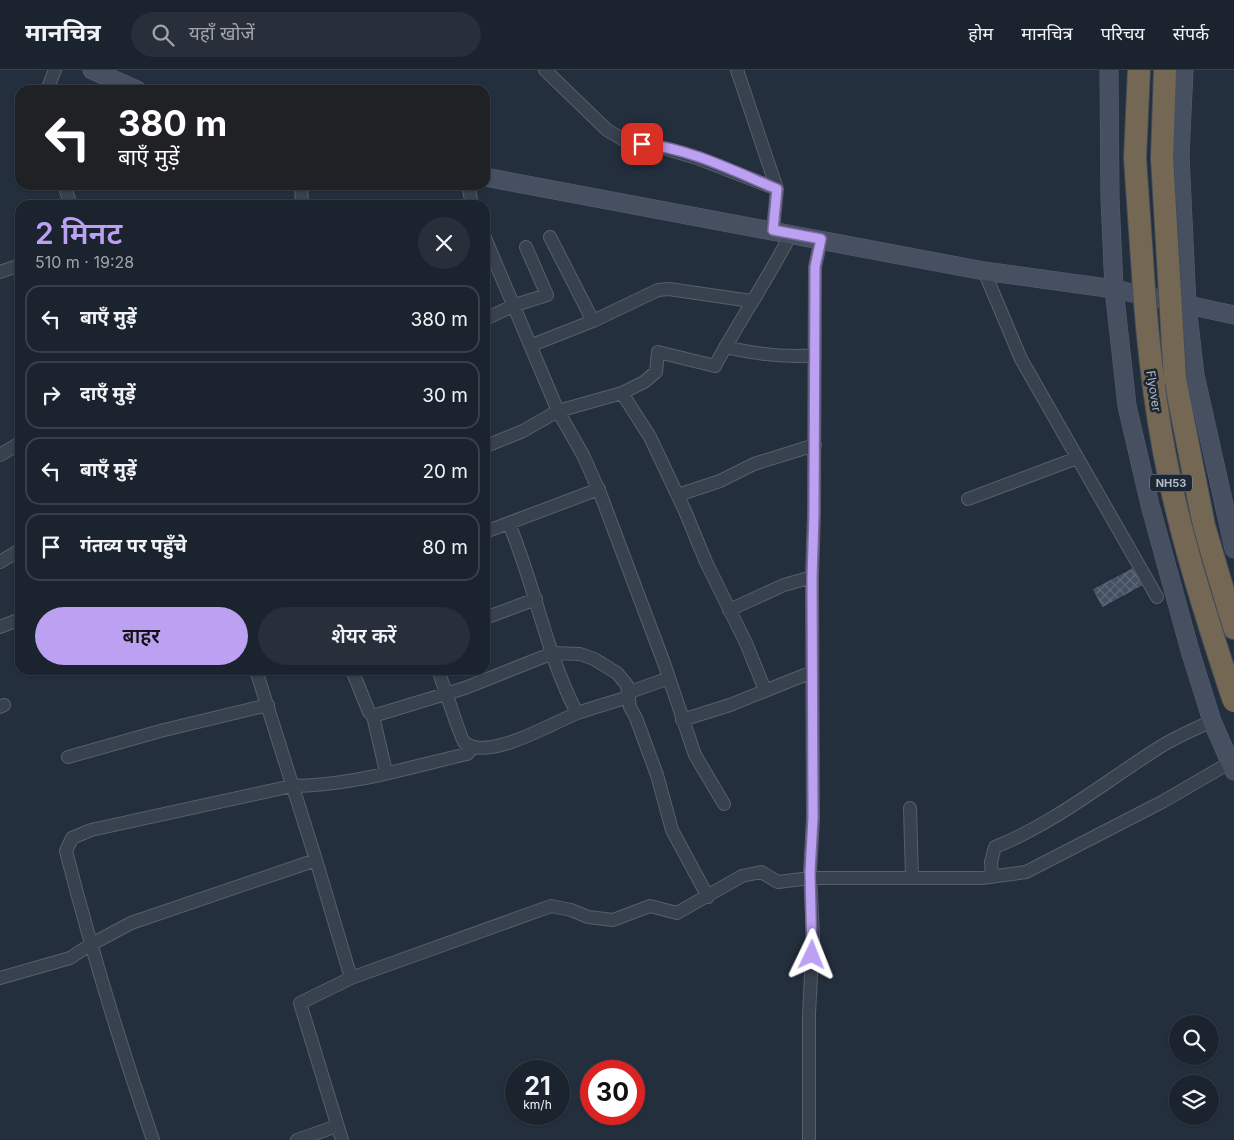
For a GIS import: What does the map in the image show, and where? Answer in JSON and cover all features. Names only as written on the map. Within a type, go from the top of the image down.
[{"type":"highway","name":"Flyover","points":[[1139,70],[1136,158],[1146,332],[1151,376],[1178,518],[1234,701]]},
{"type":"highway","name":"Flyover","points":[[1165,70],[1162,158],[1175,379],[1204,526],[1234,628]]},
{"type":"street","points":[[50,85],[55,70]]},
{"type":"street","points":[[95,70],[126,85]]},
{"type":"street","points":[[546,70],[607,130],[630,144],[654,145],[697,158],[777,189]]},
{"type":"street","points":[[737,70],[777,189],[773,230]]},
{"type":"street","points":[[342,1140],[300,1003],[350,978],[551,906],[571,910],[588,917],[613,920],[650,906],[677,913],[742,876],[761,872],[778,882],[810,878],[992,877],[1026,872],[1045,864],[1232,767],[1212,721],[1150,505],[1127,406],[1114,289],[1110,198],[1109,70]]},
{"type":"street","points":[[1184,70],[1180,155],[1187,306],[1195,375],[1234,549]]},
{"type":"street","points":[[490,178],[984,271],[1114,289],[1234,316]]},
{"type":"street","points":[[490,444],[523,430],[558,411],[622,393],[644,382],[656,372],[658,352],[714,366],[751,301],[775,265],[791,234]]},
{"type":"street","points":[[550,237],[593,321]]},
{"type":"street","points":[[809,1140],[809,1014],[813,936],[810,878],[813,818],[812,578],[815,445],[815,267],[821,239]]},
{"type":"street","points":[[490,317],[515,305],[547,295],[526,247]]},
{"type":"street","points":[[490,249],[558,411],[583,455],[598,489],[669,678],[695,755],[724,804]]},
{"type":"street","points":[[0,272],[15,267]]},
{"type":"street","points":[[984,271],[1021,359],[1157,598]]},
{"type":"street","points":[[532,346],[593,321],[658,290],[669,289],[751,301]]},
{"type":"street","points":[[724,348],[749,353],[790,357],[815,355]]},
{"type":"street","points":[[622,393],[650,437],[678,495],[729,610],[746,642],[765,690]]},
{"type":"street","points":[[1,451],[15,445]]},
{"type":"street","points":[[678,495],[720,481],[754,464],[815,445]]},
{"type":"street","points":[[968,499],[1077,458]]},
{"type":"street","points":[[490,530],[598,489]]},
{"type":"street","points":[[509,524],[564,685],[577,713]]},
{"type":"street","points":[[0,562],[15,553]]},
{"type":"street","points":[[729,610],[784,585],[812,578]]},
{"type":"street","points":[[490,616],[536,599]]},
{"type":"street","points":[[0,628],[15,621]]},
{"type":"street","points":[[373,716],[465,688],[553,653],[580,654],[594,659],[617,673],[630,694],[630,707],[636,718],[657,775],[672,830],[708,897]]},
{"type":"street","points":[[682,720],[730,705],[812,672]]},
{"type":"street","points":[[258,675],[316,860],[350,978]]},
{"type":"street","points":[[354,675],[369,712],[373,716],[386,772]]},
{"type":"street","points":[[440,675],[462,740],[473,748],[482,748],[530,735],[577,713],[669,678]]},
{"type":"street","points":[[68,757],[164,730],[268,705]]},
{"type":"street","points":[[992,877],[991,862],[995,847],[1012,840],[1080,801],[1162,745],[1212,721]]},
{"type":"street","points":[[153,1140],[114,1026],[90,945],[66,850],[72,838],[91,830],[292,786],[323,786],[467,754],[473,748]]},
{"type":"street","points":[[910,808],[912,877]]},
{"type":"street","points":[[0,978],[70,958],[90,945],[131,924],[316,860]]},
{"type":"street","points":[[297,1140],[337,1126]]},
{"type":"building","points":[[1134,567],[1144,585],[1102,608],[1092,589]]},
{"type":"route","points":[[642,144],[654,145],[733,170],[777,189],[773,230],[821,239],[815,267],[812,578],[814,732],[810,872],[812,955]]}]
